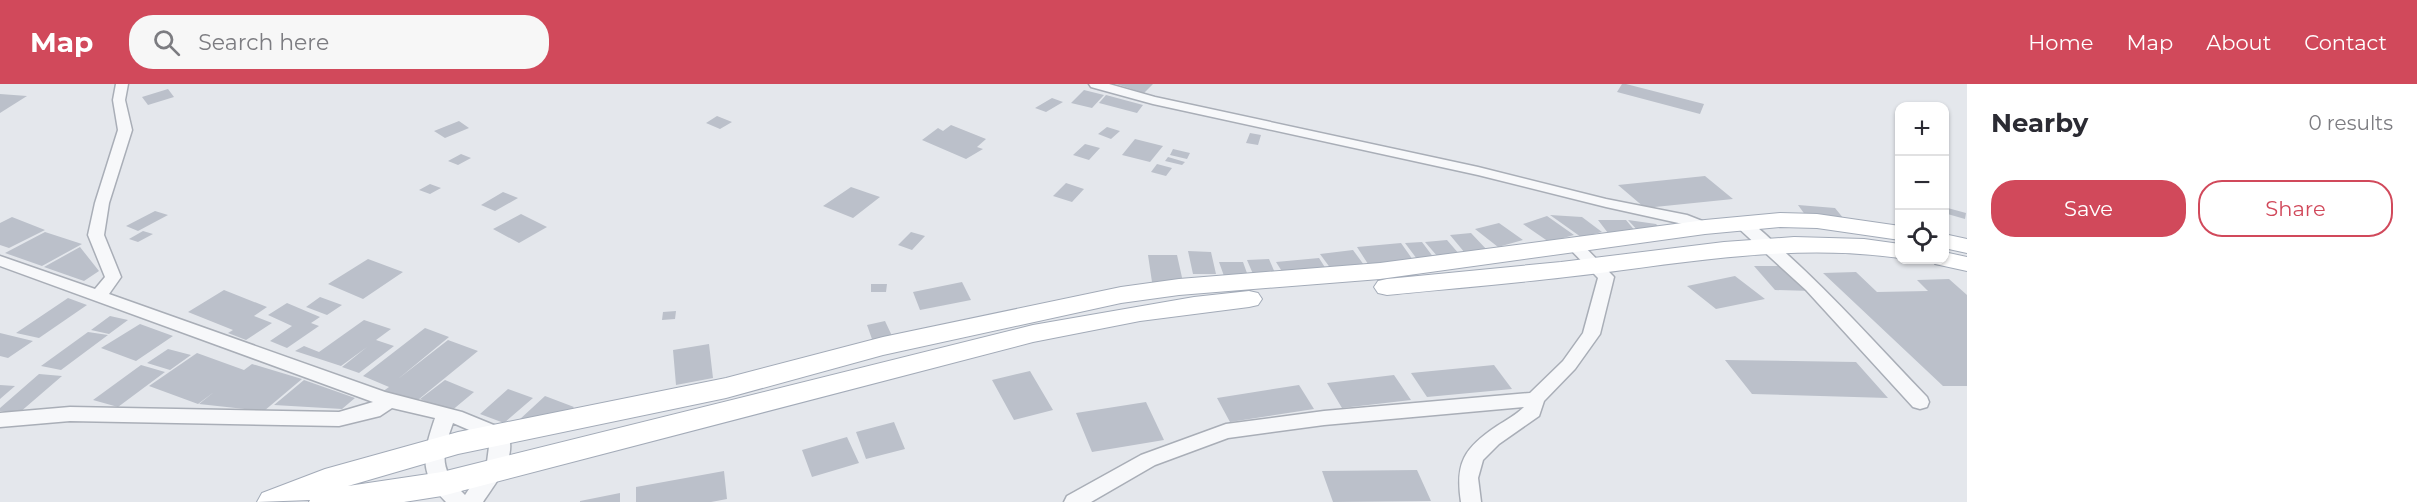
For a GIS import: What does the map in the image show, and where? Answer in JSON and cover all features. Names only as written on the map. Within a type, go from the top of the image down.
[{"type":"main road","points":[[273,502],[325,481],[435,448],[726,388],[883,346],[1121,295],[1179,287],[1380,271],[1741,223],[1780,220],[1817,221],[1895,232]]},
{"type":"main road","points":[[1949,242],[1967,246]]},
{"type":"main road","points":[[325,502],[450,493],[491,472],[881,370],[1057,327],[1195,304],[1596,266],[1768,244],[1843,244],[1895,250]]},
{"type":"main road","points":[[1949,260],[1967,264]]},
{"type":"street","points":[[99,296],[113,276],[96,236],[102,202],[125,130],[120,100],[122,84]]},
{"type":"street","points":[[1095,84],[1153,100],[1478,171],[1687,220],[1705,227]]},
{"type":"street","points":[[1741,223],[1808,281],[1920,402]]},
{"type":"street","points":[[1471,502],[1468,478],[1473,457],[1490,441],[1532,411],[1535,399],[1569,365],[1591,334],[1603,297],[1606,278],[1574,245]]},
{"type":"street","points":[[0,261],[389,400],[466,418],[499,435],[501,453],[472,502]]},
{"type":"street","points":[[1074,502],[1148,460],[1226,430],[1324,418],[1535,399]]},
{"type":"street","points":[[0,420],[70,414],[339,419],[373,411],[389,400]]},
{"type":"street","points":[[446,414],[435,448],[433,467],[450,493]]},
{"type":"building","points":[[1116,84],[1153,84],[1144,93]]},
{"type":"building","points":[[1622,84],[1704,104],[1700,114],[1617,92]]},
{"type":"building","points":[[168,89],[174,97],[148,105],[142,97]]},
{"type":"building","points":[[1084,90],[1104,95],[1092,108],[1071,103]]},
{"type":"building","points":[[0,94],[27,96],[0,113]]},
{"type":"building","points":[[1106,95],[1143,105],[1137,113],[1099,103]]},
{"type":"building","points":[[1052,98],[1063,102],[1046,112],[1035,108]]},
{"type":"building","points":[[717,116],[732,122],[720,129],[706,123]]},
{"type":"building","points":[[459,121],[469,128],[445,138],[434,131]]},
{"type":"building","points":[[951,125],[986,139],[977,147],[983,149],[966,159],[922,140],[938,128],[943,131]]},
{"type":"building","points":[[1107,127],[1120,131],[1111,139],[1098,134]]},
{"type":"building","points":[[1250,133],[1261,135],[1258,145],[1246,143]]},
{"type":"building","points":[[1135,139],[1163,146],[1150,162],[1122,155]]},
{"type":"building","points":[[1085,144],[1100,148],[1089,160],[1073,155]]},
{"type":"building","points":[[1173,149],[1190,153],[1187,159],[1170,155]]},
{"type":"building","points":[[461,154],[471,158],[458,165],[448,161]]},
{"type":"building","points":[[1168,157],[1185,162],[1182,165],[1165,161]]},
{"type":"building","points":[[1157,164],[1172,168],[1166,176],[1151,172]]},
{"type":"building","points":[[1705,176],[1733,199],[1645,208],[1618,185]]},
{"type":"building","points":[[1066,183],[1084,189],[1072,202],[1053,196]]},
{"type":"building","points":[[430,184],[441,188],[430,194],[419,190]]},
{"type":"building","points":[[851,187],[880,197],[853,218],[823,206]]},
{"type":"building","points":[[503,192],[518,198],[495,211],[481,205]]},
{"type":"building","points":[[1798,205],[1835,208],[1844,219],[1806,216]]},
{"type":"building","points":[[1949,208],[1966,213],[1965,219],[1949,214]]},
{"type":"building","points":[[155,211],[168,215],[138,231],[126,226]]},
{"type":"building","points":[[521,214],[547,227],[519,243],[493,229]]},
{"type":"building","points":[[1550,215],[1582,217],[1602,232],[1581,237]]},
{"type":"building","points":[[1547,216],[1574,235],[1549,242],[1523,224]]},
{"type":"building","points":[[12,217],[45,230],[9,248],[0,245],[0,223]]},
{"type":"building","points":[[1598,220],[1626,220],[1636,232],[1608,233]]},
{"type":"building","points":[[1628,220],[1656,224],[1662,230],[1639,232]]},
{"type":"building","points":[[1499,223],[1523,240],[1498,247],[1475,229]]},
{"type":"building","points":[[143,231],[153,234],[138,242],[129,239]]},
{"type":"building","points":[[45,232],[82,244],[42,266],[5,253]]},
{"type":"building","points":[[911,232],[925,236],[912,250],[898,245]]},
{"type":"building","points":[[1471,233],[1488,251],[1465,253],[1450,235]]},
{"type":"building","points":[[1447,240],[1460,255],[1438,257],[1425,242]]},
{"type":"building","points":[[1422,242],[1434,258],[1417,259],[1405,243]]},
{"type":"building","points":[[1401,243],[1413,260],[1368,264],[1357,247]]},
{"type":"building","points":[[80,247],[99,271],[84,281],[44,267]]},
{"type":"building","points":[[1353,250],[1364,265],[1331,269],[1320,254]]},
{"type":"building","points":[[1188,251],[1211,252],[1216,274],[1193,274]]},
{"type":"building","points":[[1148,255],[1177,255],[1183,282],[1152,282]]},
{"type":"building","points":[[1319,258],[1326,269],[1283,273],[1276,262]]},
{"type":"building","points":[[368,259],[403,272],[363,299],[328,284]]},
{"type":"building","points":[[1269,259],[1275,273],[1253,274],[1247,260]]},
{"type":"building","points":[[1219,262],[1243,262],[1248,276],[1224,276]]},
{"type":"building","points":[[1754,266],[1789,266],[1812,291],[1775,290]]},
{"type":"building","points":[[1856,272],[1877,292],[1928,291],[1917,280],[1949,279],[1967,295],[1967,386],[1943,386],[1823,273]]},
{"type":"building","points":[[1735,276],[1765,299],[1716,309],[1687,286]]},
{"type":"building","points":[[962,282],[971,300],[920,310],[913,292]]},
{"type":"building","points":[[871,284],[887,284],[886,292],[871,292]]},
{"type":"building","points":[[224,290],[267,307],[254,316],[272,323],[246,340],[228,333],[233,330],[188,312]]},
{"type":"building","points":[[320,297],[342,305],[327,315],[306,307]]},
{"type":"building","points":[[68,298],[87,305],[39,338],[16,333]]},
{"type":"building","points":[[287,303],[320,317],[311,323],[319,326],[287,348],[270,341],[292,326],[268,315]]},
{"type":"building","points":[[676,311],[675,319],[662,320],[663,312]]},
{"type":"building","points":[[110,316],[128,320],[109,334],[91,330]]},
{"type":"building","points":[[364,320],[391,329],[376,340],[394,346],[359,373],[342,367],[367,347],[341,366],[295,351],[304,346],[319,352]]},
{"type":"building","points":[[885,321],[893,338],[873,342],[867,325]]},
{"type":"building","points":[[140,324],[173,336],[136,361],[101,348]]},
{"type":"building","points":[[425,328],[449,337],[398,379],[448,340],[478,351],[413,404],[382,392],[389,387],[363,376]]},
{"type":"building","points":[[88,332],[108,335],[61,370],[41,366]]},
{"type":"building","points":[[0,333],[33,341],[8,358],[0,356]]},
{"type":"building","points":[[709,344],[713,378],[676,385],[673,350]]},
{"type":"building","points":[[168,349],[191,355],[170,370],[147,363]]},
{"type":"building","points":[[197,353],[244,370],[252,364],[302,379],[264,411],[199,404],[214,392],[198,404],[149,386]]},
{"type":"building","points":[[1725,360],[1856,362],[1888,398],[1752,394]]},
{"type":"building","points":[[141,365],[165,372],[118,407],[93,400]]},
{"type":"building","points":[[1494,365],[1512,389],[1427,397],[1411,373]]},
{"type":"building","points":[[1030,371],[1053,410],[1014,420],[992,380]]},
{"type":"building","points":[[39,374],[62,376],[19,413],[0,411],[0,408]]},
{"type":"building","points":[[1394,375],[1411,400],[1342,408],[1327,383]]},
{"type":"building","points":[[304,380],[355,398],[342,409],[274,405]]},
{"type":"building","points":[[445,380],[474,392],[450,412],[420,399]]},
{"type":"building","points":[[0,385],[15,386],[0,399]]},
{"type":"building","points":[[1299,385],[1314,409],[1230,422],[1217,398]]},
{"type":"building","points":[[508,389],[533,398],[504,423],[480,414]]},
{"type":"building","points":[[545,396],[574,407],[568,413],[519,420]]},
{"type":"building","points":[[1146,402],[1164,440],[1092,452],[1076,413]]},
{"type":"building","points":[[894,422],[905,449],[866,459],[856,432]]},
{"type":"building","points":[[847,437],[859,463],[812,477],[802,450]]},
{"type":"building","points":[[1417,470],[1431,501],[1333,502],[1322,471]]},
{"type":"building","points":[[724,471],[727,499],[711,502],[636,502],[636,487]]},
{"type":"building","points":[[620,493],[620,502],[580,502],[580,501]]}]
